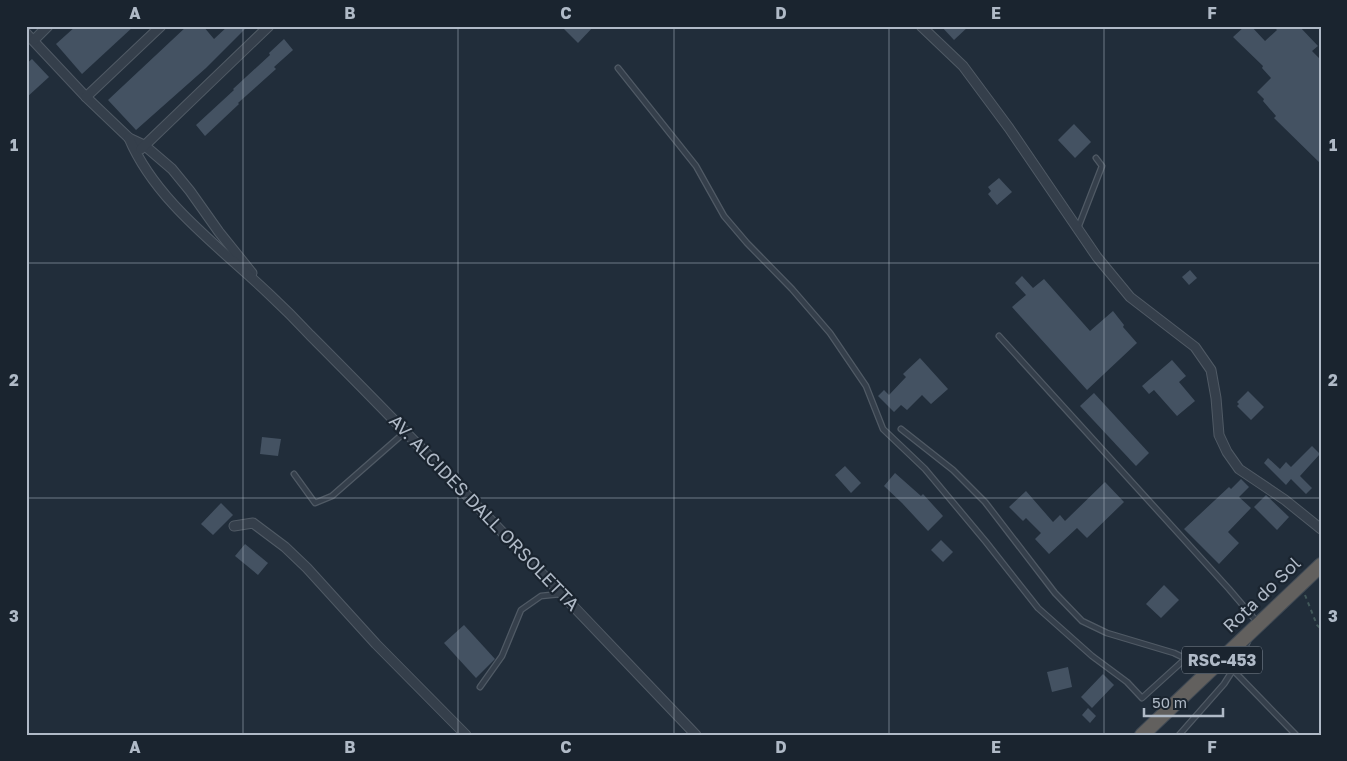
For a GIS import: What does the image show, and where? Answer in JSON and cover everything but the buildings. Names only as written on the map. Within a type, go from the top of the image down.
[{"type":"highway","name":"Rota do Sol","points":[[1142,735],[1321,565]]},
{"type":"street","points":[[34,40],[48,26]]},
{"type":"street","points":[[86,97],[161,26]]},
{"type":"street","points":[[136,154],[269,26]]},
{"type":"street","points":[[921,26],[963,66],[1009,128],[1097,257],[1130,297],[1195,347],[1211,370],[1220,435],[1227,452],[1239,469],[1285,500],[1321,529]]},
{"type":"street","points":[[26,32],[86,97],[129,138],[144,145],[172,169],[269,294]]},
{"type":"street","points":[[129,138],[136,154],[155,182],[182,213],[269,294]]},
{"type":"street","name":"AV. ALCIDES DALL ORSOLETTA","points":[[269,294],[406,431],[696,735]]},
{"type":"street","points":[[234,526],[252,523],[285,547],[376,644],[466,735]]},
{"type":"lane","points":[[618,68],[696,166],[724,216],[747,243],[792,289],[830,334],[866,386],[883,429],[925,469],[1038,608],[1092,656],[1127,682],[1142,698],[1185,659]]},
{"type":"lane","points":[[1078,228],[1102,166],[1096,158]]},
{"type":"lane","points":[[999,336],[1229,589],[1257,626],[1224,684],[1179,735]]},
{"type":"lane","points":[[901,429],[953,470],[986,502],[1055,593],[1082,621],[1107,633],[1174,654],[1211,670]]},
{"type":"lane","points":[[294,474],[315,503],[332,496],[406,431]]},
{"type":"lane","points":[[480,687],[502,656],[521,610],[541,596],[562,594]]},
{"type":"lane","points":[[1233,670],[1296,735]]},
{"type":"path","points":[[1301,584],[1317,625],[1321,629]]}]
